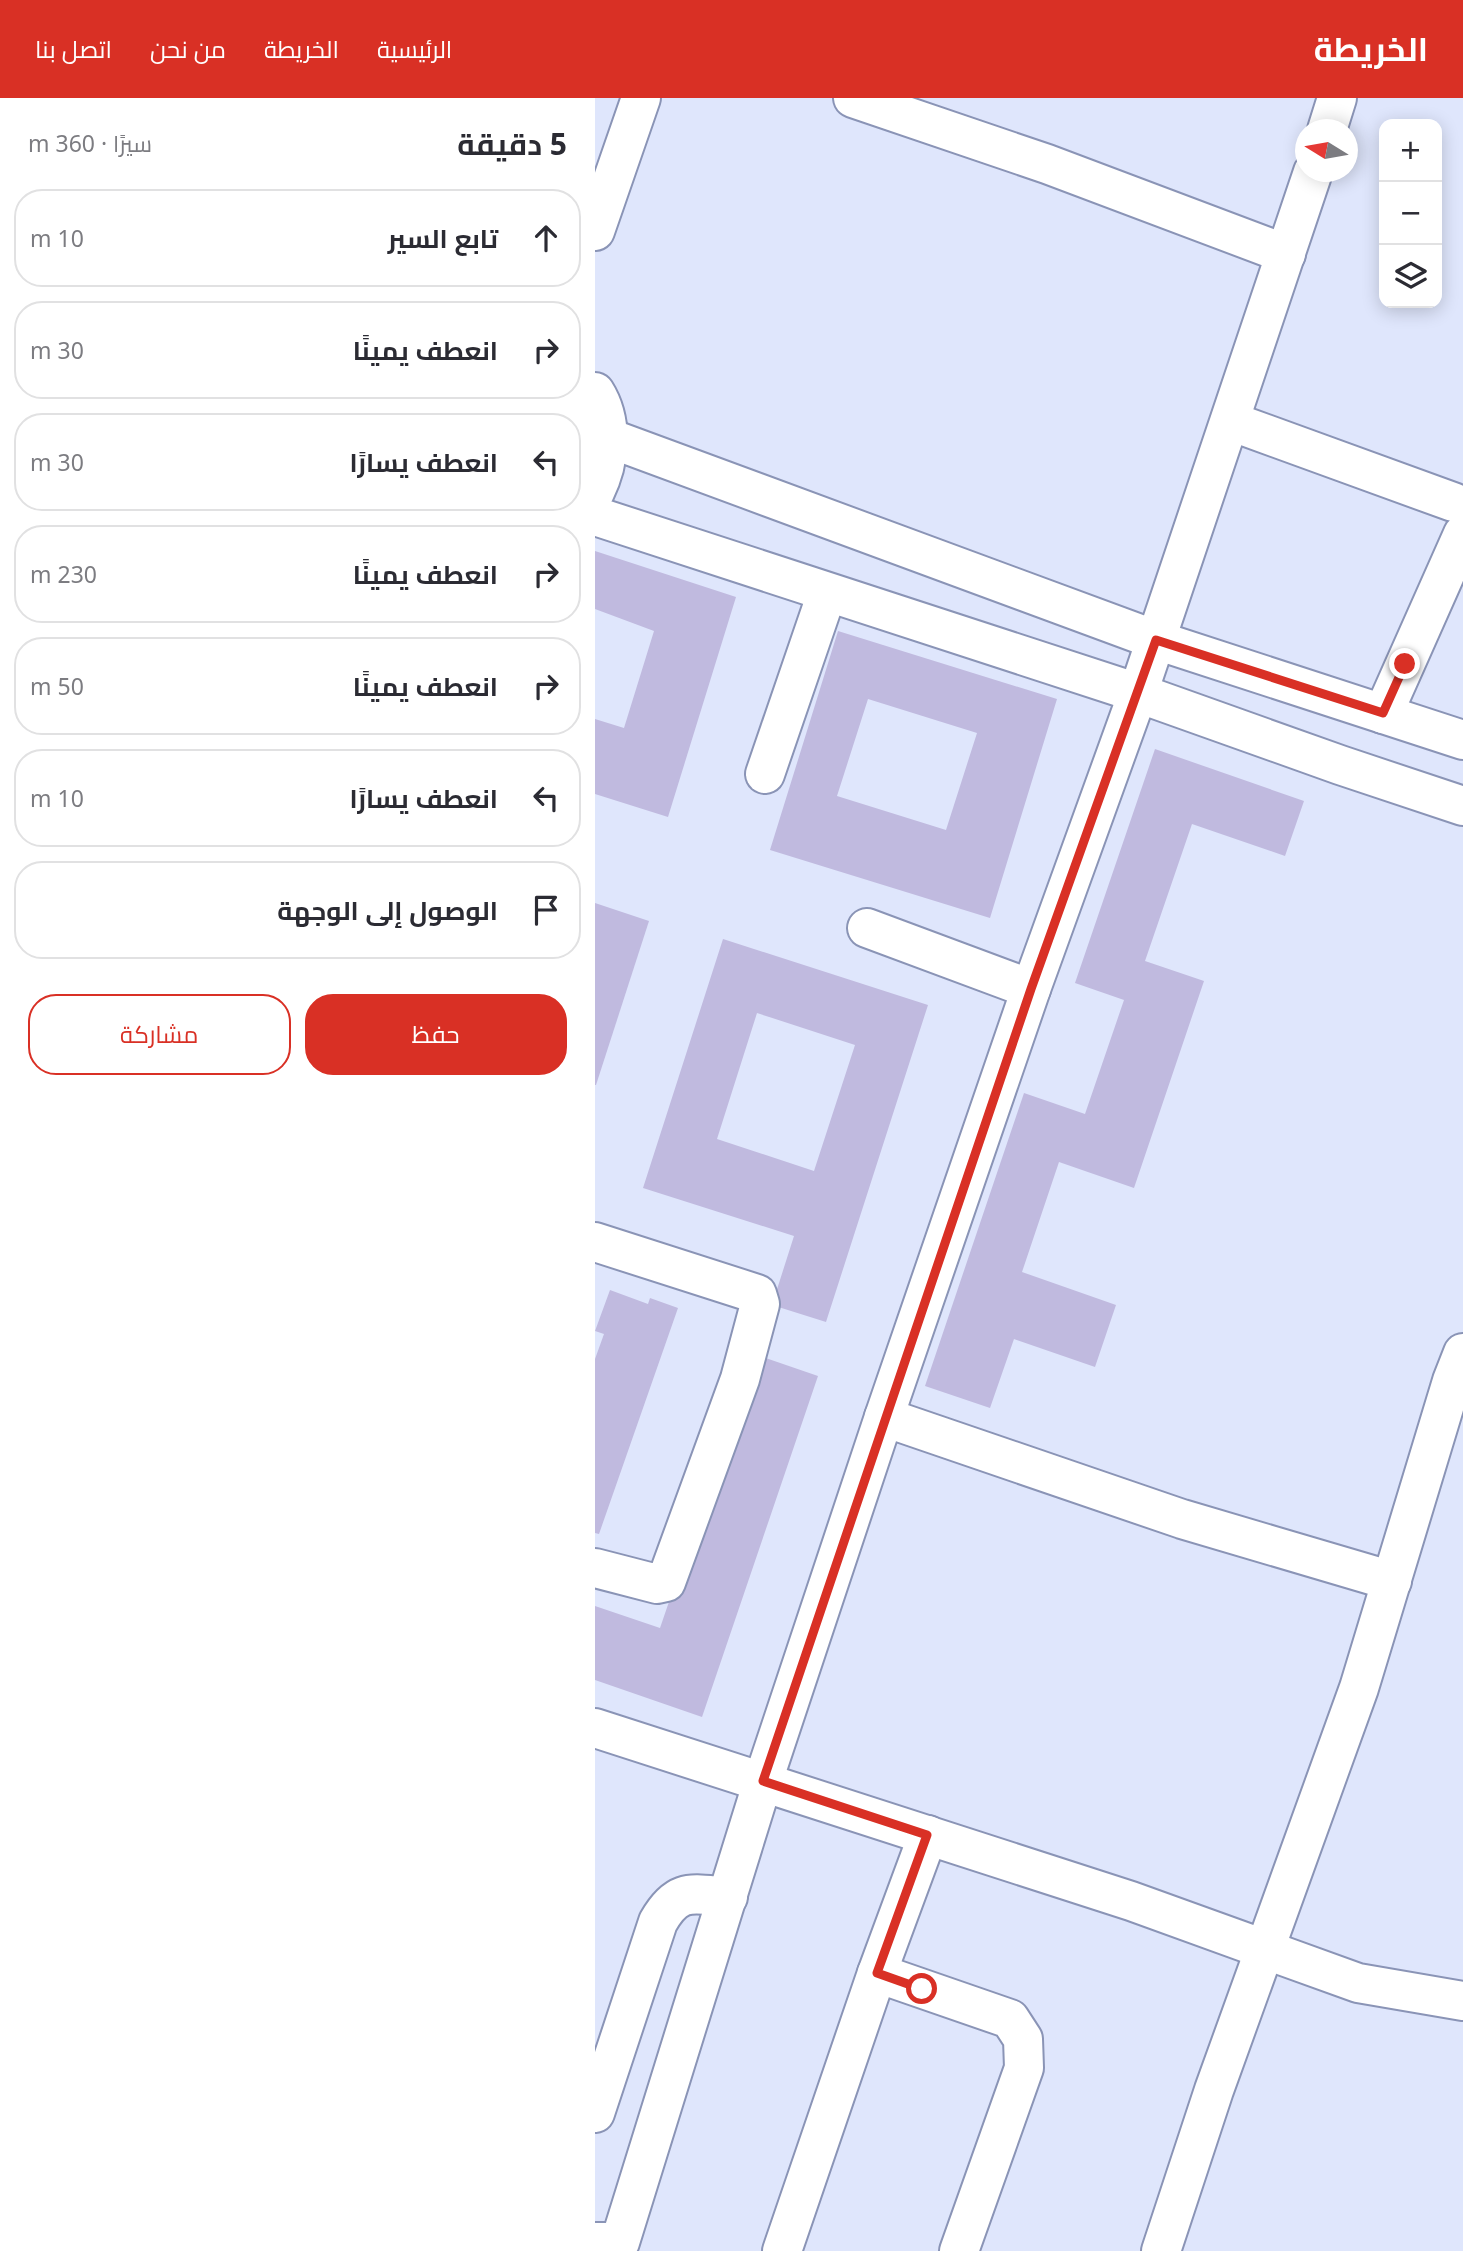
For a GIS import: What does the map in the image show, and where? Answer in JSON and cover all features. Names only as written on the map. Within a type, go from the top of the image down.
[{"type":"street","points":[[595,232],[641,98]]},
{"type":"street","points":[[853,98],[1047,164],[1286,254]]},
{"type":"street","points":[[1330,119],[1337,98]]},
{"type":"street","points":[[611,2245],[728,1897],[763,1781],[884,1417],[1031,989],[1138,694],[1310,182]]},
{"type":"street","points":[[595,392],[600,401],[608,438],[605,465],[595,492]]},
{"type":"street","points":[[1230,422],[1457,542],[1383,713]]},
{"type":"street","points":[[608,438],[1156,640],[1463,740]]},
{"type":"street","points":[[595,516],[1138,694],[1463,806]]},
{"type":"street","points":[[765,774],[827,593]]},
{"type":"street","points":[[867,928],[1031,989]]},
{"type":"street","points":[[595,1242],[757,1294],[761,1304],[740,1379],[666,1582],[657,1584],[595,1568]]},
{"type":"street","points":[[1161,2251],[1214,2090],[1359,1688],[1452,1381],[1463,1353]]},
{"type":"street","points":[[884,1417],[1182,1519],[1392,1581]]},
{"type":"street","points":[[595,1728],[1267,1948],[1358,1983],[1463,2001]]},
{"type":"street","points":[[782,2251],[927,1835]]},
{"type":"street","points":[[595,2113],[658,1922],[667,1906],[682,1895],[728,1897]]},
{"type":"street","points":[[877,1973],[1010,2019],[1023,2039],[1024,2068],[959,2251]]},
{"type":"building","points":[[595,551],[736,597],[668,817],[595,794],[595,719],[624,728],[654,631],[595,609]]},
{"type":"building","points":[[838,631],[1057,699],[990,918],[770,850]],"holes":[[[868,699],[977,733],[946,830],[837,796]]]},
{"type":"building","points":[[1155,749],[1304,801],[1285,856],[1192,824],[1145,961],[1204,981],[1134,1188],[1059,1162],[1022,1272],[1116,1305],[1095,1367],[1014,1339],[990,1408],[925,1386],[1024,1093],[1085,1114],[1124,1000],[1075,983]]},
{"type":"building","points":[[595,903],[649,921],[596,1085],[595,1085]]},
{"type":"building","points":[[723,939],[928,1005],[826,1322],[772,1305],[794,1236],[643,1188]],"holes":[[[757,1013],[855,1045],[814,1171],[717,1139]]]},
{"type":"building","points":[[610,1290],[648,1304],[650,1298],[678,1308],[599,1534],[595,1533],[595,1359],[604,1334],[595,1331]]},
{"type":"building","points":[[754,1354],[818,1376],[702,1717],[595,1680],[595,1606],[660,1628]]},
{"type":"route","points":[[922,1989],[877,1973],[927,1835],[763,1781],[1031,989],[1156,640],[1383,713],[1405,664]]}]
